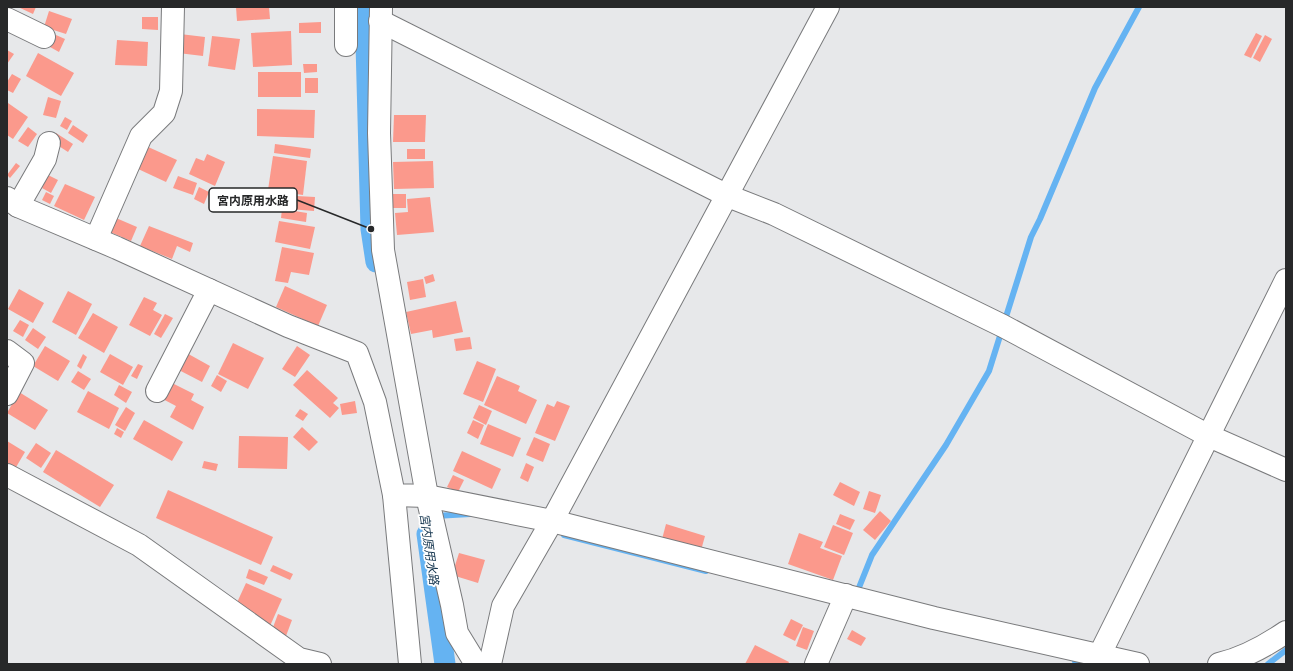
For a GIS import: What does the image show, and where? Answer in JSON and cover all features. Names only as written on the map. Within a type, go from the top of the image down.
[{"type":"street","points":[[96,239],[142,136],[164,113],[171,91],[173,7]]},
{"type":"street","points":[[346,7],[346,44]]},
{"type":"street","points":[[490,664],[503,606],[552,521],[728,196],[828,7]]},
{"type":"street","points":[[476,664],[457,633],[428,499],[383,250],[379,133],[381,14],[728,196],[774,214],[996,323],[1209,436],[1286,470]]},
{"type":"street","points":[[7,19],[44,37]]},
{"type":"street","points":[[49,142],[45,159],[12,202],[288,326],[357,353],[376,402],[394,495],[410,664]]},
{"type":"street","points":[[1099,656],[1286,280]]},
{"type":"street","points":[[157,391],[209,290]]},
{"type":"street","points":[[7,351],[23,362],[7,394]]},
{"type":"street","points":[[7,475],[139,545],[299,658],[320,664]]},
{"type":"street","points":[[394,495],[428,499],[552,521],[934,618],[1138,664]]},
{"type":"street","points":[[816,664],[836,617],[852,597]]},
{"type":"street","points":[[1219,664],[1236,660],[1262,648],[1286,632]]},
{"type":"building","points":[[18,7],[36,7],[33,14]]},
{"type":"building","points":[[236,7],[269,7],[270,19],[237,21]]},
{"type":"building","points":[[49,11],[72,19],[66,34],[44,27]]},
{"type":"building","points":[[142,17],[158,17],[158,30],[142,29]]},
{"type":"building","points":[[321,22],[321,33],[299,33],[299,23]]},
{"type":"building","points":[[291,31],[292,65],[253,67],[251,33]]},
{"type":"building","points":[[1256,33],[1262,36],[1251,58],[1244,55]]},
{"type":"building","points":[[180,34],[205,37],[203,56],[178,53]]},
{"type":"building","points":[[56,35],[65,39],[59,52],[50,47]]},
{"type":"building","points":[[1265,35],[1272,39],[1260,62],[1253,58]]},
{"type":"building","points":[[212,36],[240,39],[235,70],[208,66]]},
{"type":"building","points":[[117,40],[148,42],[147,66],[115,65]]},
{"type":"building","points":[[7,50],[14,54],[7,64]]},
{"type":"building","points":[[38,53],[74,73],[61,96],[26,76]]},
{"type":"building","points":[[303,64],[317,64],[317,72],[304,73]]},
{"type":"building","points":[[258,72],[301,72],[301,97],[258,97]]},
{"type":"building","points":[[12,74],[21,79],[13,93],[7,90],[7,82]]},
{"type":"building","points":[[305,78],[318,78],[318,93],[305,93]]},
{"type":"building","points":[[48,97],[61,101],[56,118],[43,115]]},
{"type":"building","points":[[8,103],[28,117],[13,139],[7,135]]},
{"type":"building","points":[[257,109],[315,110],[314,138],[257,136]]},
{"type":"building","points":[[394,115],[426,115],[425,142],[393,142]]},
{"type":"building","points":[[65,117],[72,121],[67,130],[60,126]]},
{"type":"building","points":[[73,125],[88,135],[83,143],[68,133]]},
{"type":"building","points":[[28,127],[37,134],[28,147],[18,141]]},
{"type":"building","points":[[56,133],[73,144],[68,152],[51,141]]},
{"type":"building","points":[[275,144],[311,149],[310,158],[274,153]]},
{"type":"building","points":[[146,146],[177,160],[166,182],[136,168]]},
{"type":"building","points":[[407,149],[425,149],[425,159],[407,159]]},
{"type":"building","points":[[207,154],[225,162],[215,186],[189,174],[196,158],[204,161]]},
{"type":"building","points":[[273,156],[307,161],[303,195],[268,190]]},
{"type":"building","points":[[433,161],[434,188],[394,189],[393,162]]},
{"type":"building","points":[[16,163],[20,166],[10,178],[7,175]]},
{"type":"building","points":[[48,175],[58,180],[51,193],[42,188]]},
{"type":"building","points":[[178,176],[197,183],[193,195],[173,188]]},
{"type":"building","points":[[65,184],[95,197],[84,220],[54,206]]},
{"type":"building","points":[[199,187],[209,192],[204,204],[194,199]]},
{"type":"building","points":[[46,192],[54,196],[50,204],[42,200]]},
{"type":"building","points":[[393,194],[406,194],[406,208],[393,208]]},
{"type":"building","points":[[278,195],[315,197],[314,211],[277,208]]},
{"type":"building","points":[[430,197],[434,232],[397,235],[395,213],[408,212],[407,199]]},
{"type":"building","points":[[282,209],[307,213],[306,222],[281,218]]},
{"type":"building","points":[[109,215],[137,227],[131,241],[103,229]]},
{"type":"building","points":[[279,221],[315,227],[310,249],[275,242]]},
{"type":"building","points":[[149,226],[193,243],[190,252],[177,246],[172,259],[140,246]]},
{"type":"building","points":[[282,247],[314,253],[309,275],[291,272],[288,283],[275,281]]},
{"type":"building","points":[[433,274],[435,281],[426,284],[424,277]]},
{"type":"building","points":[[423,279],[426,297],[410,300],[407,282]]},
{"type":"building","points":[[285,286],[327,305],[318,326],[276,307]]},
{"type":"building","points":[[19,289],[44,303],[33,323],[8,309]]},
{"type":"building","points":[[68,291],[92,304],[76,335],[52,322]]},
{"type":"building","points":[[144,297],[157,303],[153,310],[162,315],[150,336],[129,325]]},
{"type":"building","points":[[456,301],[463,332],[433,338],[432,330],[411,334],[406,312]]},
{"type":"building","points":[[93,313],[118,327],[104,353],[78,338]]},
{"type":"building","points":[[165,314],[173,318],[161,338],[154,334]]},
{"type":"building","points":[[20,320],[29,325],[23,337],[13,331]]},
{"type":"building","points":[[33,328],[46,337],[38,349],[25,340]]},
{"type":"building","points":[[470,337],[472,349],[456,351],[454,339]]},
{"type":"building","points":[[233,343],[264,358],[248,389],[218,374]]},
{"type":"building","points":[[45,346],[70,361],[58,381],[33,366]]},
{"type":"building","points":[[297,346],[310,355],[295,377],[282,369]]},
{"type":"building","points":[[183,351],[210,366],[202,382],[175,368]]},
{"type":"building","points":[[83,354],[87,357],[81,369],[77,366]]},
{"type":"building","points":[[110,354],[133,367],[123,385],[100,372]]},
{"type":"building","points":[[477,361],[496,369],[483,402],[463,394]]},
{"type":"building","points":[[138,364],[143,366],[137,379],[131,376]]},
{"type":"building","points":[[307,370],[338,398],[333,403],[339,408],[330,418],[293,385]]},
{"type":"building","points":[[78,371],[91,379],[84,390],[71,382]]},
{"type":"building","points":[[217,375],[227,381],[221,392],[211,386]]},
{"type":"building","points":[[497,376],[520,386],[518,391],[537,400],[526,424],[484,405]]},
{"type":"building","points":[[166,380],[194,394],[191,400],[204,407],[193,430],[170,417],[176,406],[157,396]]},
{"type":"building","points":[[119,385],[132,392],[126,403],[114,395]]},
{"type":"building","points":[[88,391],[119,408],[109,429],[77,412]]},
{"type":"building","points":[[19,392],[48,410],[35,430],[7,413]]},
{"type":"building","points":[[355,401],[357,413],[342,415],[340,404]]},
{"type":"building","points":[[557,401],[570,406],[555,441],[535,433],[547,404],[554,407]]},
{"type":"building","points":[[479,405],[492,411],[486,425],[473,418]]},
{"type":"building","points":[[126,407],[135,413],[125,431],[115,425]]},
{"type":"building","points":[[300,409],[308,414],[303,421],[295,416]]},
{"type":"building","points":[[144,420],[183,442],[172,461],[133,439]]},
{"type":"building","points":[[473,420],[484,425],[478,439],[467,433]]},
{"type":"building","points":[[488,424],[521,438],[513,457],[480,444]]},
{"type":"building","points":[[302,427],[318,442],[309,451],[293,437]]},
{"type":"building","points":[[117,428],[124,432],[121,438],[114,434]]},
{"type":"building","points":[[239,436],[288,437],[287,469],[238,468]]},
{"type":"building","points":[[534,437],[550,444],[543,462],[526,455]]},
{"type":"building","points":[[7,441],[25,452],[12,474],[7,471]]},
{"type":"building","points":[[36,443],[51,453],[41,468],[26,458]]},
{"type":"building","points":[[56,450],[114,485],[100,507],[43,472]]},
{"type":"building","points":[[462,451],[501,469],[492,489],[453,471]]},
{"type":"building","points":[[204,461],[218,464],[216,471],[202,468]]},
{"type":"building","points":[[526,463],[534,467],[528,482],[520,478]]},
{"type":"building","points":[[453,475],[464,480],[458,492],[447,487]]},
{"type":"building","points":[[840,482],[860,492],[854,506],[833,495]]},
{"type":"building","points":[[168,490],[273,537],[261,565],[156,518]]},
{"type":"building","points":[[869,491],[881,495],[875,513],[863,509]]},
{"type":"building","points":[[880,511],[891,521],[875,540],[863,530]]},
{"type":"building","points":[[840,514],[855,520],[850,530],[836,524]]},
{"type":"building","points":[[666,524],[705,536],[700,554],[661,543]]},
{"type":"building","points":[[833,525],[853,533],[844,555],[824,547]]},
{"type":"building","points":[[799,533],[823,542],[820,548],[842,556],[833,580],[788,564]]},
{"type":"building","points":[[459,553],[485,560],[478,583],[452,575]]},
{"type":"building","points":[[273,565],[293,574],[290,580],[270,571]]},
{"type":"building","points":[[249,569],[268,577],[264,585],[246,578]]},
{"type":"building","points":[[246,583],[282,599],[270,626],[234,609]]},
{"type":"building","points":[[278,614],[292,620],[286,636],[272,630]]},
{"type":"building","points":[[791,619],[803,625],[795,641],[783,635]]},
{"type":"building","points":[[803,627],[814,631],[807,650],[796,646]]},
{"type":"building","points":[[852,630],[866,638],[861,646],[847,639]]},
{"type":"building","points":[[755,645],[789,662],[788,664],[745,664]]},
{"type":"waterway","name":"宮内原用水路","points":[[365,7],[371,229],[376,262]]},
{"type":"waterway","points":[[856,595],[872,555],[946,445],[989,371],[1031,237],[1095,88],[1139,7]]},
{"type":"waterway","points":[[435,516],[470,514]]},
{"type":"waterway","name":"宮内原用水路","points":[[427,534],[445,664]]},
{"type":"waterway","points":[[564,535],[706,571]]},
{"type":"waterway","points":[[1268,664],[1286,650]]},
{"type":"waterway","points":[[1075,661],[1086,664]]},
{"type":"place","name":"宮内原用水路","points":[[371,229]]}]
